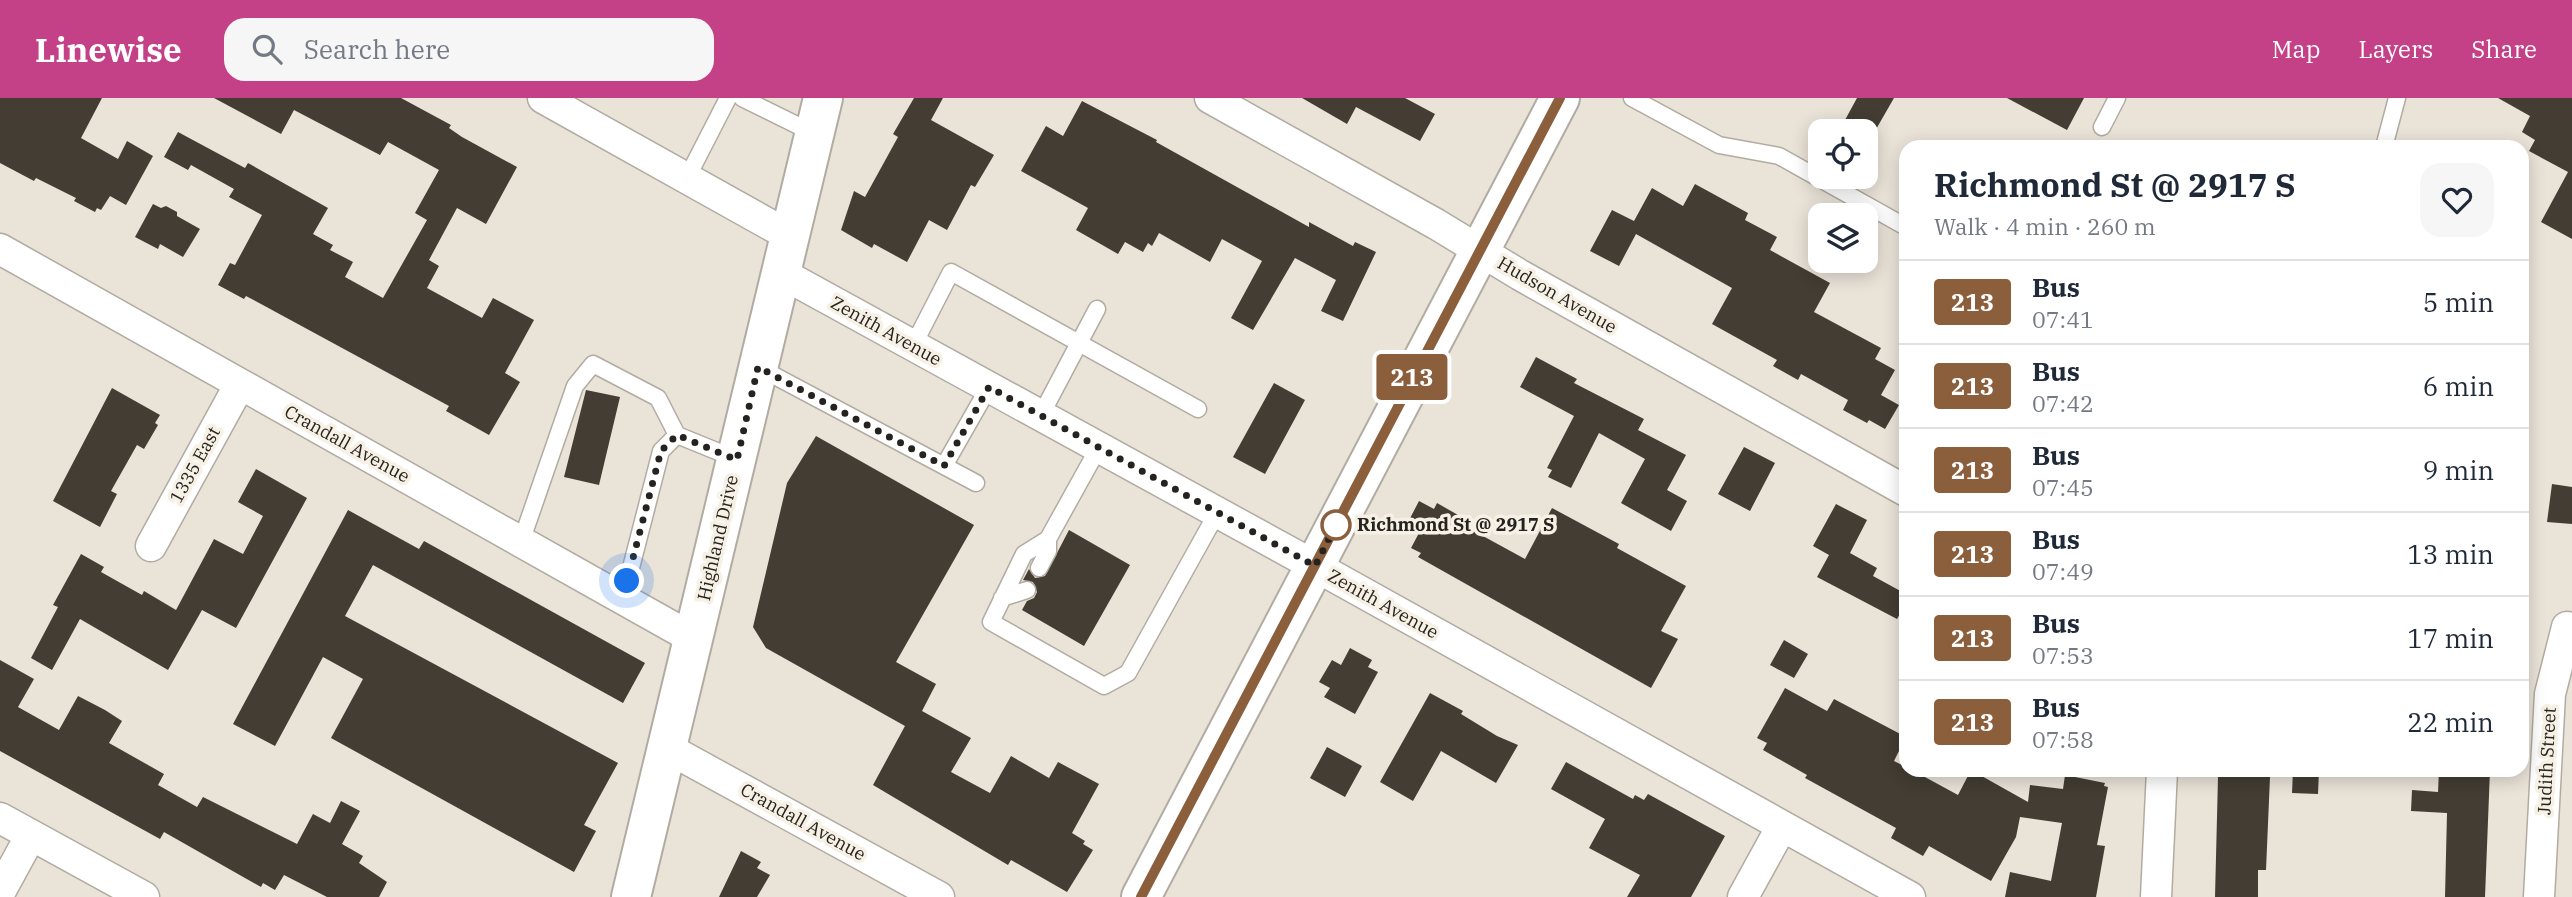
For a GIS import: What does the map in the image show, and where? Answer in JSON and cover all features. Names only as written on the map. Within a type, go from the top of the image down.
[{"type":"main road","points":[[1141,897],[1560,98]]},
{"type":"main road","name":"Highland Drive","points":[[631,897],[819,116]]},
{"type":"street","points":[[543,98],[790,236]]},
{"type":"street","name":"Hudson Avenue","points":[[1210,98],[1899,487]]},
{"type":"street","name":"Crandall Avenue","points":[[0,249],[694,639]]},
{"type":"street","name":"Zenith Avenue","points":[[781,273],[1910,897]]},
{"type":"street","name":"1335 East","points":[[151,546],[240,384]]},
{"type":"street","name":"Judith Street","points":[[2539,897],[2550,694],[2570,627]]},
{"type":"street","name":"Crandall Avenue","points":[[667,748],[939,897]]},
{"type":"street","points":[[2155,897],[2162,777]]},
{"type":"street","points":[[0,818],[144,897]]},
{"type":"street","points":[[1744,897],[1782,826]]},
{"type":"street","points":[[0,892],[31,835]]},
{"type":"lane","points":[[687,178],[728,98]]},
{"type":"lane","points":[[742,98],[819,116]]},
{"type":"lane","points":[[1632,98],[1719,145],[1779,156],[1899,223]]},
{"type":"lane","points":[[2102,127],[2117,98]]},
{"type":"lane","points":[[2386,140],[2397,98]]},
{"type":"lane","points":[[913,346],[951,272],[1198,409]]},
{"type":"lane","points":[[1041,415],[1097,309]]},
{"type":"lane","points":[[521,542],[575,386],[593,364],[658,398],[677,435],[737,460]]},
{"type":"lane","points":[[758,367],[976,484]]},
{"type":"lane","points":[[944,466],[989,387]]},
{"type":"lane","points":[[623,599],[661,451],[677,435]]},
{"type":"lane","points":[[1099,447],[1048,539],[1024,554],[991,622],[1104,686],[1128,673],[1217,513]]},
{"type":"lane","points":[[1039,568],[1048,551],[1048,539]]},
{"type":"lane","points":[[1002,598],[1027,590]]},
{"type":"building","points":[[0,98],[102,98],[81,138],[118,159],[127,141],[153,156],[126,205],[110,196],[101,210],[97,208],[95,212],[74,201],[76,198],[36,178],[34,181],[0,163]]},
{"type":"building","points":[[214,98],[401,98],[451,125],[449,128],[462,137],[517,167],[486,224],[457,208],[429,260],[439,266],[427,288],[482,318],[493,298],[534,320],[505,373],[520,382],[489,435],[446,411],[449,406],[246,296],[244,299],[218,285],[230,263],[235,265],[262,215],[229,197],[234,189],[191,165],[188,170],[164,157],[178,132],[245,168],[248,163],[328,208],[313,234],[333,245],[330,250],[353,262],[345,277],[383,298],[427,220],[415,213],[439,170],[388,142],[380,155],[294,110],[281,134]]},
{"type":"building","points":[[914,98],[943,98],[931,120],[994,155],[975,187],[971,185],[947,230],[929,220],[907,262],[874,244],[872,248],[841,230],[854,191],[865,197],[898,137],[893,134]]},
{"type":"building","points":[[1302,98],[1405,98],[1435,114],[1420,141],[1356,107],[1347,124]]},
{"type":"building","points":[[1857,98],[1894,98],[1878,126],[1878,119],[1846,119]]},
{"type":"building","points":[[2007,98],[2084,98],[2067,130]]},
{"type":"building","points":[[2498,98],[2572,98],[2572,239],[2541,222],[2568,172],[2529,151],[2535,140],[2522,132],[2530,116]]},
{"type":"building","points":[[1082,101],[1157,140],[1156,142],[1309,227],[1309,222],[1353,246],[1355,242],[1376,252],[1343,321],[1321,311],[1336,280],[1295,258],[1253,330],[1231,318],[1262,261],[1222,239],[1210,262],[1159,233],[1152,246],[1148,243],[1143,252],[1125,242],[1118,254],[1076,230],[1088,208],[1021,171],[1046,126],[1063,136]]},
{"type":"building","points":[[1695,184],[1748,213],[1745,220],[1777,237],[1770,250],[1830,283],[1814,312],[1881,348],[1875,359],[1895,370],[1881,395],[1899,405],[1885,429],[1843,410],[1848,400],[1801,374],[1798,380],[1773,366],[1777,360],[1712,324],[1732,288],[1636,234],[1619,266],[1590,251],[1612,210],[1634,221],[1652,188],[1683,206]]},
{"type":"building","points":[[153,204],[161,208],[166,206],[177,212],[177,216],[200,229],[183,257],[160,244],[158,249],[135,237]]},
{"type":"building","points":[[1536,357],[1577,379],[1574,383],[1644,419],[1638,430],[1686,455],[1667,490],[1687,501],[1671,531],[1621,503],[1645,459],[1599,433],[1571,488],[1548,477],[1552,470],[1547,468],[1574,416],[1520,387]]},
{"type":"building","points":[[1274,383],[1305,400],[1265,474],[1233,457]]},
{"type":"building","points":[[112,388],[160,415],[155,423],[158,425],[144,449],[137,445],[111,491],[117,494],[100,527],[53,501]]},
{"type":"building","points":[[586,390],[620,397],[599,485],[564,477]]},
{"type":"building","points":[[816,436],[974,525],[896,662],[936,684],[922,711],[971,738],[951,772],[990,793],[1011,756],[1049,778],[1058,762],[1099,784],[1072,833],[1093,850],[1067,892],[1011,860],[1008,865],[873,785],[905,726],[766,648],[753,627],[787,483]]},
{"type":"building","points":[[1744,447],[1775,463],[1750,511],[1718,494]]},
{"type":"building","points":[[256,469],[307,498],[236,628],[202,610],[168,670],[80,619],[52,670],[31,658],[58,607],[53,605],[81,554],[104,567],[101,572],[142,595],[144,591],[176,610],[214,539],[243,554],[263,516],[238,502]]},
{"type":"building","points":[[2552,484],[2572,487],[2572,524],[2547,522]]},
{"type":"building","points":[[1419,501],[1434,509],[1437,503],[1465,519],[1461,524],[1525,559],[1552,508],[1619,544],[1617,548],[1686,586],[1661,631],[1678,639],[1651,688],[1418,557],[1421,553],[1411,548],[1419,533],[1406,526]]},
{"type":"building","points":[[1836,504],[1867,520],[1850,553],[1877,568],[1873,576],[1899,590],[1897,619],[1817,577],[1829,555],[1813,546]]},
{"type":"building","points":[[348,510],[419,549],[424,541],[645,663],[623,703],[373,565],[345,616],[618,763],[584,825],[596,831],[574,872],[331,738],[363,679],[323,657],[275,746],[233,724]]},
{"type":"building","points":[[1069,530],[1130,565],[1084,646],[1022,610],[1037,592],[1033,582],[1023,580],[1029,569],[1035,578],[1045,576]]},
{"type":"building","points":[[1784,640],[1808,654],[1794,678],[1770,665]]},
{"type":"building","points":[[1350,648],[1372,660],[1368,667],[1378,672],[1355,714],[1324,697],[1330,688],[1319,682],[1332,660],[1341,665]]},
{"type":"building","points":[[0,660],[34,679],[18,707],[59,730],[78,696],[105,710],[122,721],[109,743],[164,774],[158,785],[197,807],[203,797],[297,844],[313,814],[330,823],[341,801],[360,811],[342,844],[363,856],[359,863],[387,882],[379,897],[327,897],[284,875],[275,890],[263,883],[261,887],[164,832],[160,839],[0,751]]},
{"type":"building","points":[[1785,688],[1827,711],[1834,699],[1899,733],[1899,751],[1894,761],[1899,764],[1899,777],[1925,777],[1958,795],[1967,777],[1983,777],[2028,802],[2030,785],[2063,789],[2065,777],[2105,783],[2104,786],[2108,787],[2097,845],[2105,846],[2096,897],[2005,897],[2010,872],[2051,881],[2062,823],[2020,817],[2016,837],[1991,881],[1929,846],[1923,856],[1891,838],[1896,828],[1805,778],[1807,775],[1763,750],[1767,743],[1757,738]]},
{"type":"building","points":[[1430,693],[1463,711],[1461,714],[1497,736],[1518,745],[1496,783],[1441,751],[1413,801],[1380,782]]},
{"type":"building","points":[[1327,747],[1362,766],[1345,797],[1310,778]]},
{"type":"building","points":[[1566,762],[1633,799],[1635,795],[1644,800],[1648,794],[1725,836],[1691,897],[1627,897],[1640,875],[1589,848],[1605,819],[1551,789]]},
{"type":"building","points":[[2218,777],[2270,777],[2266,870],[2258,870],[2258,897],[2215,897]]},
{"type":"building","points":[[2293,777],[2319,777],[2318,794],[2292,793]]},
{"type":"building","points":[[2439,777],[2490,777],[2485,897],[2445,897],[2447,813],[2411,811],[2412,790],[2438,792]]},
{"type":"building","points":[[741,851],[761,862],[757,868],[770,875],[757,897],[719,897]]},
{"type":"bus line","name":"213","points":[[1141,897],[1560,98]]},
{"type":"place","name":"Richmond St @ 2917 S","points":[[1336,525]]},
{"type":"route","points":[[627,581],[661,451],[677,435],[737,460],[758,367],[944,466],[989,387],[1315,566],[1340,517],[1336,525]]}]
